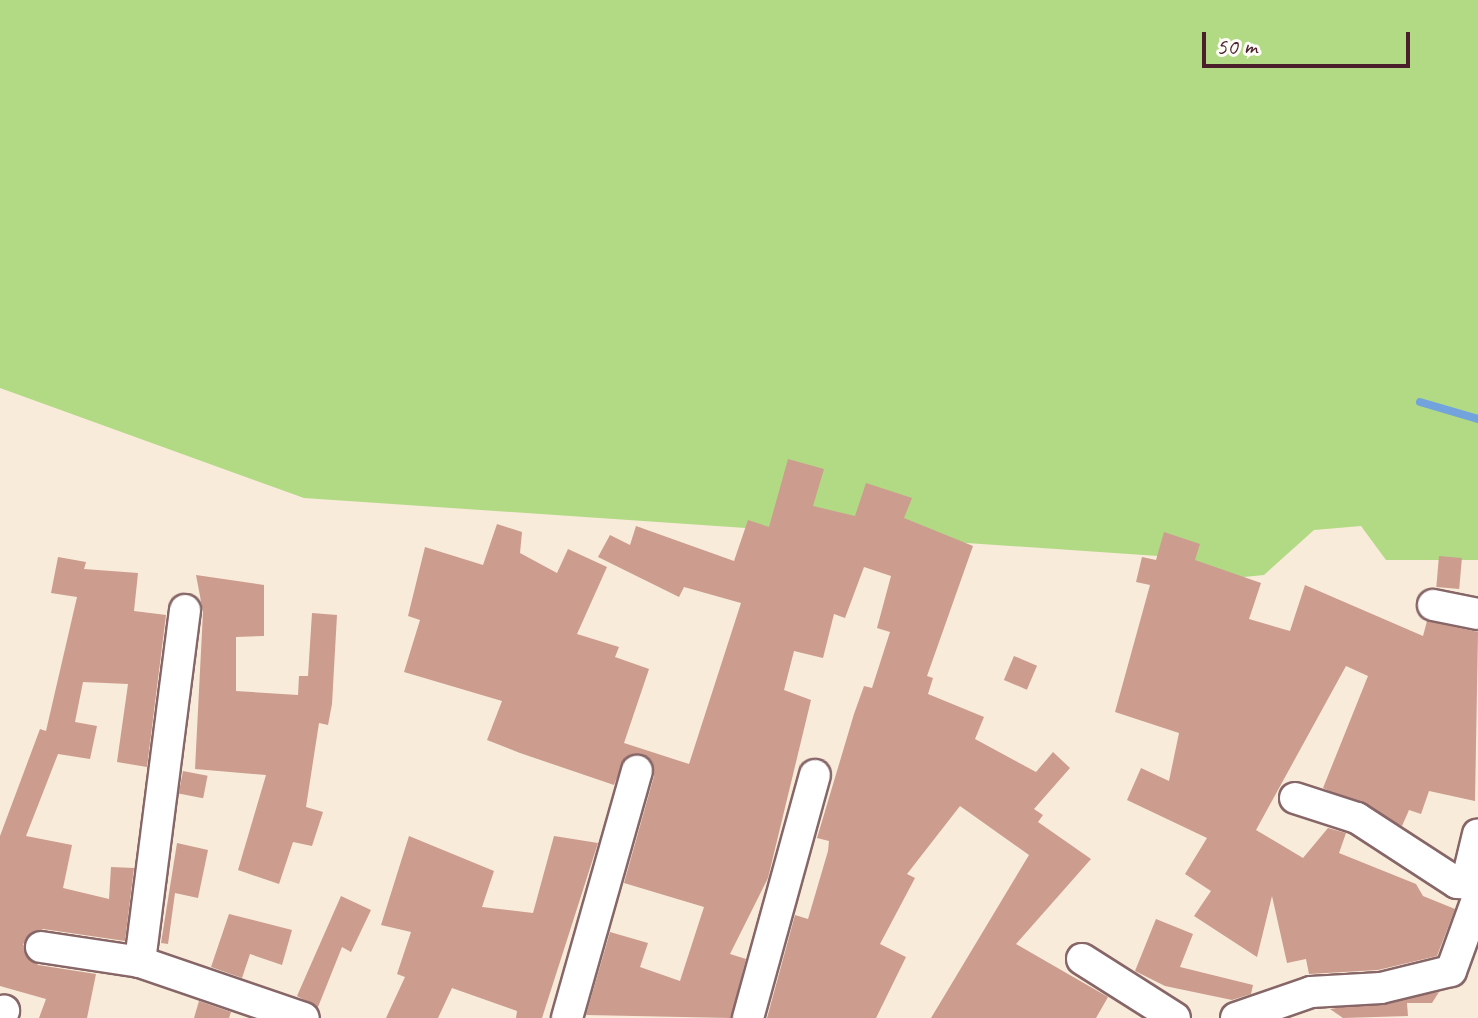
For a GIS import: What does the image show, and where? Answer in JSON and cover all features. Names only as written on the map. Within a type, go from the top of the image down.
[{"type":"street","points":[[1433,605],[1478,614]]},
{"type":"street","points":[[140,962],[185,610]]},
{"type":"street","points":[[567,1018],[637,771]]},
{"type":"street","points":[[748,1018],[800,851],[815,775]]},
{"type":"street","points":[[1295,798],[1357,818],[1474,888]]},
{"type":"street","points":[[1236,1018],[1311,992],[1381,988],[1451,971],[1474,888],[1478,834]]},
{"type":"street","points":[[41,947],[140,962],[304,1018]]},
{"type":"street","points":[[1082,959],[1175,1018]]},
{"type":"green space","points":[[0,0],[1478,0],[1478,560],[1386,560],[1361,526],[1314,530],[1264,575],[1224,579],[1158,556],[304,498],[0,388]]},
{"type":"building","points":[[788,459],[824,469],[813,506],[855,516],[866,483],[912,498],[904,518],[973,546],[927,676],[933,678],[928,694],[984,717],[975,739],[1036,772],[1053,752],[1070,768],[1034,809],[1043,815],[1038,822],[1091,859],[1016,944],[1108,997],[1096,1018],[931,1018],[1029,855],[960,806],[907,874],[915,878],[880,944],[906,957],[876,1018],[767,1018],[795,915],[808,919],[828,851],[829,841],[817,838],[854,714],[864,686],[872,688],[890,632],[877,628],[891,576],[864,567],[845,618],[834,614],[823,658],[794,651],[784,690],[811,700],[768,878],[730,954],[746,959],[731,1018],[586,1015],[610,932],[648,943],[640,967],[680,981],[704,907],[624,883],[654,776],[649,758],[625,758],[614,785],[520,753],[487,740],[502,701],[404,672],[420,620],[408,616],[425,547],[483,565],[497,524],[522,532],[520,553],[557,573],[568,549],[607,567],[577,634],[619,647],[615,657],[649,669],[624,743],[689,764],[741,603],[684,587],[679,597],[598,557],[610,535],[630,545],[636,526],[734,561],[748,520],[769,527]]},
{"type":"building","points":[[1164,532],[1200,544],[1195,560],[1261,583],[1249,619],[1290,631],[1305,585],[1423,636],[1427,621],[1478,632],[1475,801],[1429,791],[1421,814],[1409,810],[1402,826],[1323,788],[1368,676],[1346,666],[1256,830],[1303,858],[1328,828],[1346,833],[1339,853],[1416,884],[1423,896],[1455,909],[1437,956],[1378,970],[1309,974],[1306,959],[1287,963],[1272,896],[1257,957],[1194,916],[1211,891],[1185,874],[1207,838],[1127,800],[1141,768],[1169,781],[1179,733],[1115,712],[1150,585],[1136,582],[1142,557],[1156,560]]},
{"type":"building","points":[[1439,556],[1462,558],[1459,589],[1436,587]]},
{"type":"building","points":[[58,557],[86,562],[84,569],[138,573],[134,611],[166,615],[147,767],[117,762],[128,684],[83,682],[75,722],[97,726],[90,759],[58,754],[26,836],[72,845],[63,888],[109,899],[111,867],[134,868],[125,941],[43,929],[23,944],[38,965],[96,974],[87,1018],[39,1018],[46,999],[0,986],[0,836],[40,729],[46,731],[77,597],[51,593]]},
{"type":"building","points":[[196,575],[264,585],[264,636],[236,637],[236,691],[298,695],[299,676],[308,676],[312,613],[337,615],[332,704],[328,725],[319,723],[306,807],[323,812],[312,846],[293,842],[279,884],[238,870],[266,775],[195,769],[203,612]]},
{"type":"building","points":[[1014,656],[1037,666],[1027,690],[1004,680]]},
{"type":"building","points":[[183,771],[208,776],[203,798],[179,794]]},
{"type":"building","points":[[409,836],[494,871],[482,907],[533,913],[554,836],[598,843],[542,1018],[516,1018],[517,1011],[452,988],[438,1018],[386,1018],[405,977],[397,974],[411,932],[381,925]]},
{"type":"building","points":[[177,843],[208,850],[198,898],[175,893],[168,944],[161,943]]},
{"type":"building","points":[[341,896],[371,910],[351,952],[342,947],[318,1007],[297,996]]},
{"type":"building","points":[[229,914],[292,930],[282,965],[250,954],[242,978],[211,967]]},
{"type":"building","points":[[1156,919],[1193,934],[1180,967],[1253,985],[1251,994],[1232,1000],[1165,986],[1135,971]]},
{"type":"building","points":[[1439,992],[1432,1003],[1407,1003],[1408,1016],[1343,1018],[1330,1009]]},
{"type":"building","points":[[199,1001],[231,1012],[229,1018],[194,1018]]},
{"type":"waterway","points":[[1420,402],[1478,419]]}]
